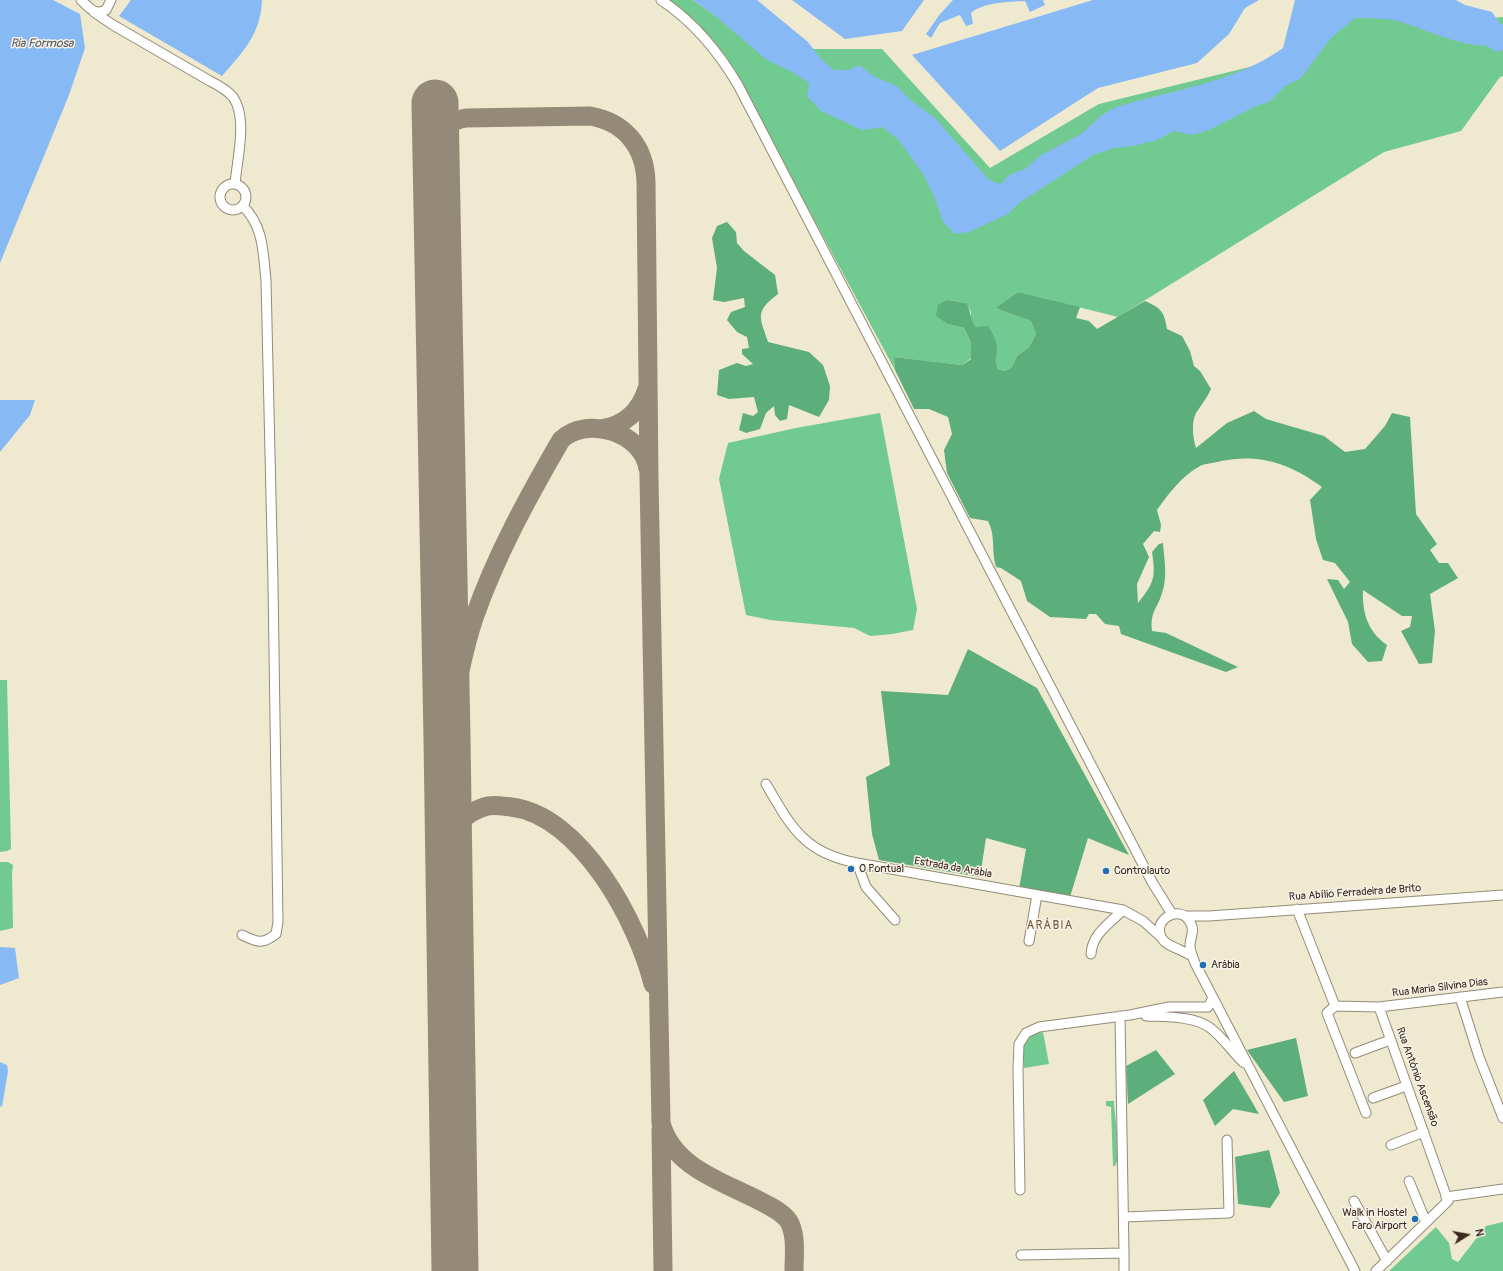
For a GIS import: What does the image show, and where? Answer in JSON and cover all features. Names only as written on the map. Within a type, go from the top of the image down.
[{"type":"street","points":[[661,0],[688,20],[702,34],[726,64],[738,85],[1152,882],[1166,918]]},
{"type":"street","points":[[87,5],[102,12],[110,1]]},
{"type":"street","points":[[110,1],[110,23]]},
{"type":"street","points":[[87,5],[110,23],[210,80],[233,97],[238,107],[241,119],[235,184]]},
{"type":"street","points":[[230,184],[235,184],[242,187],[246,194],[243,206],[237,210],[228,210],[224,207],[220,200],[223,188],[230,184]]},
{"type":"street","points":[[242,935],[259,942],[269,939],[276,934],[278,922],[273,583],[266,280],[256,223],[243,206]]},
{"type":"street","name":"Estrada da Arábia","points":[[766,784],[788,821],[799,835],[821,852],[857,863],[1123,910],[1143,921]]},
{"type":"street","points":[[857,863],[866,887],[895,920]]},
{"type":"street","points":[[1029,941],[1037,895]]},
{"type":"street","name":"Rua Abílio Ferradeira de Brito","points":[[1186,916],[1209,916],[1503,895]]},
{"type":"street","points":[[1297,909],[1335,1006]]},
{"type":"street","points":[[1091,954],[1092,945],[1096,937],[1123,910]]},
{"type":"street","points":[[1143,921],[1186,916],[1191,922],[1192,933],[1190,945],[1192,956],[1355,1271]]},
{"type":"street","points":[[1176,947],[1184,945],[1192,933],[1209,916]]},
{"type":"street","points":[[1161,937],[1160,928],[1166,918]]},
{"type":"street","points":[[1143,921],[1167,944],[1192,956]]},
{"type":"street","name":"Rua Maria Silvina Dias","points":[[1379,1007],[1503,992]]},
{"type":"street","points":[[1460,997],[1479,1057],[1503,1118]]},
{"type":"street","points":[[1020,1190],[1018,1069],[1019,1044],[1026,1032],[1040,1028],[1169,1008],[1208,1007],[1213,998]]},
{"type":"street","points":[[1366,1113],[1327,1013],[1335,1006],[1379,1007]]},
{"type":"street","name":"Rua António Ascensão","points":[[1379,1007],[1446,1197]]},
{"type":"street","points":[[1130,1015],[1169,1017],[1203,1024],[1212,1030],[1233,1053],[1248,1066]]},
{"type":"street","points":[[1120,1016],[1124,1271]]},
{"type":"street","points":[[1355,1053],[1390,1040]]},
{"type":"street","points":[[1373,1098],[1406,1086]]},
{"type":"street","points":[[1391,1145],[1424,1132]]},
{"type":"street","points":[[1124,1217],[1229,1213],[1227,1140]]},
{"type":"street","points":[[1408,1181],[1426,1222]]},
{"type":"street","points":[[1376,1271],[1448,1202],[1446,1197],[1503,1188]]},
{"type":"street","points":[[1354,1200],[1387,1261]]},
{"type":"street","points":[[1021,1255],[1124,1253]]},
{"type":"green space","points":[[668,0],[693,0],[713,14],[807,49],[882,49],[990,168],[1099,104],[1282,59],[1305,0],[1491,18],[1503,17],[1503,76],[1500,77],[1461,131],[1384,152],[1118,317],[1018,292],[997,308],[1031,321],[1036,334],[1029,347],[1017,356],[1012,367],[1004,371],[998,369],[995,360],[997,351],[971,321],[971,312],[967,303],[947,300],[948,324],[964,328],[971,343],[971,358],[962,365],[894,357],[895,370],[726,56],[677,6]]},
{"type":"green space","points":[[727,222],[736,232],[737,243],[744,251],[775,275],[778,294],[765,306],[761,315],[761,321],[768,342],[809,352],[823,365],[830,386],[829,400],[819,417],[789,405],[787,419],[780,421],[775,415],[774,406],[766,413],[760,429],[746,433],[739,430],[743,413],[753,416],[758,412],[754,397],[729,399],[717,395],[719,370],[737,363],[746,366],[753,364],[742,354],[742,349],[749,348],[747,337],[737,332],[727,320],[731,312],[745,307],[744,298],[724,302],[713,300],[717,268],[712,238],[717,226]]},
{"type":"green space","points":[[1018,292],[1080,307],[1076,318],[1089,321],[1097,329],[1145,301],[1158,308],[1165,318],[1167,329],[1182,336],[1190,351],[1194,366],[1200,371],[1211,389],[1194,417],[1193,430],[1196,448],[1227,423],[1254,411],[1266,419],[1324,436],[1345,452],[1365,449],[1385,426],[1392,413],[1410,417],[1416,514],[1437,544],[1430,550],[1439,563],[1448,563],[1458,578],[1430,594],[1435,631],[1432,663],[1419,664],[1401,631],[1410,627],[1412,616],[1402,616],[1363,590],[1365,614],[1371,628],[1380,640],[1387,645],[1382,661],[1368,662],[1352,644],[1348,622],[1327,579],[1338,580],[1344,589],[1350,582],[1335,563],[1323,560],[1316,539],[1310,500],[1322,487],[1299,472],[1287,467],[1274,462],[1249,458],[1205,464],[1193,470],[1181,480],[1157,510],[1161,525],[1160,532],[1154,531],[1143,544],[1149,557],[1137,584],[1138,603],[1151,585],[1154,574],[1152,552],[1159,544],[1163,543],[1165,580],[1160,599],[1153,615],[1152,631],[1166,633],[1238,667],[1226,672],[1121,634],[1119,626],[1105,624],[1096,614],[1089,614],[1086,619],[1050,617],[1027,601],[1021,581],[1001,568],[996,567],[992,532],[988,521],[970,518],[947,473],[944,450],[952,434],[948,417],[929,409],[914,409],[895,370],[894,357],[962,365],[971,359],[971,343],[964,328],[948,324],[936,316],[938,305],[947,300],[967,303],[976,327],[988,326],[993,335],[997,347],[996,360],[998,369],[1004,371],[1012,367],[1017,356],[1029,347],[1036,334],[1031,321],[996,308]]},
{"type":"green space","points":[[880,413],[917,609],[913,630],[870,636],[854,628],[770,620],[746,615],[719,479],[728,443],[796,428]]},
{"type":"green space","points":[[968,649],[1037,688],[1129,855],[1088,838],[1070,897],[1019,889],[1026,849],[986,838],[980,877],[879,860],[872,834],[866,777],[890,765],[881,691],[948,695]]},
{"type":"green space","points":[[0,680],[7,680],[11,849],[0,852]]},
{"type":"green space","points":[[0,862],[8,862],[13,865],[13,928],[0,931]]},
{"type":"green space","points":[[1043,1032],[1049,1064],[1024,1068],[1023,1049],[1026,1040],[1030,1036]]},
{"type":"green space","points":[[1296,1038],[1308,1096],[1284,1102],[1247,1050]]},
{"type":"green space","points":[[1156,1050],[1175,1074],[1128,1104],[1126,1066]]},
{"type":"green space","points":[[1234,1071],[1259,1114],[1233,1109],[1215,1126],[1203,1100]]},
{"type":"green space","points":[[1106,1101],[1114,1101],[1118,1146],[1117,1162],[1115,1166],[1113,1166],[1111,1107],[1106,1106]]},
{"type":"green space","points":[[1269,1150],[1280,1193],[1270,1208],[1238,1204],[1235,1157]]},
{"type":"green space","points":[[1503,1222],[1503,1271],[1389,1271],[1436,1227],[1449,1243],[1452,1259],[1458,1262],[1486,1226]]},
{"type":"water","name":"Ria Formosa","points":[[0,0],[53,0],[80,14],[85,48],[69,95],[0,263]]},
{"type":"water","points":[[131,0],[262,0],[258,23],[250,42],[222,76],[119,16]]},
{"type":"water","points":[[693,0],[757,0],[808,42],[821,59],[834,70],[849,70],[859,65],[873,76],[897,86],[909,99],[935,118],[989,180],[1001,184],[1009,175],[1025,169],[1041,155],[1081,134],[1102,115],[1116,107],[1202,84],[1245,69],[1265,60],[1283,48],[1295,0],[1456,0],[1465,5],[1492,12],[1501,25],[1503,24],[1503,50],[1497,52],[1485,45],[1468,44],[1457,41],[1398,21],[1355,18],[1331,38],[1301,78],[1284,87],[1269,102],[1254,107],[1209,130],[1192,135],[1174,131],[1157,140],[1133,146],[1114,148],[1093,155],[1019,203],[1008,214],[969,232],[955,234],[943,222],[933,194],[923,174],[898,139],[882,127],[862,130],[821,111],[807,96],[809,83],[794,73],[767,60],[713,14]]},
{"type":"water","points":[[792,0],[924,0],[902,31],[845,39]]},
{"type":"water","points":[[953,0],[1043,0],[1045,5],[1030,12],[1025,1],[996,3],[982,7],[971,13],[973,24],[966,26],[960,15],[940,23],[931,38],[926,34],[940,14]]},
{"type":"water","points":[[1093,0],[1259,0],[1245,8],[1229,34],[1197,63],[1098,88],[1000,151],[912,55]]},
{"type":"water","points":[[0,400],[35,400],[30,415],[0,452]]},
{"type":"water","points":[[0,947],[15,948],[19,978],[0,985]]},
{"type":"water","points":[[0,1062],[7,1065],[8,1071],[2,1107],[0,1106]]},
{"type":"taxiway","points":[[436,144],[437,138],[446,126],[450,123],[466,118],[590,116],[602,119],[623,130],[631,138],[642,158],[646,182],[649,478],[661,1123],[667,1138],[676,1151],[687,1162],[714,1179],[770,1206],[788,1220],[794,1238],[794,1271]]},
{"type":"taxiway","points":[[601,429],[617,425],[630,416],[640,404],[647,389]]},
{"type":"taxiway","points":[[447,739],[465,648],[474,618],[502,549],[561,440],[572,433],[584,429],[598,428],[612,431],[625,437],[636,445],[644,456],[648,469]]},
{"type":"taxiway","points":[[448,848],[452,834],[460,822],[470,813],[487,806],[511,807],[537,814],[561,829],[583,850],[603,876],[620,903],[634,932],[653,984]]},
{"type":"taxiway","points":[[661,1130],[663,1271]]},
{"type":"runway","points":[[435,103],[455,1271]]},
{"type":"place","name":"O Pontual","points":[[851,869]]},
{"type":"place","name":"Controlauto","points":[[1106,871]]},
{"type":"place","name":"Arábia","points":[[1203,965]]},
{"type":"place","name":"Walk in Hostel Faro Airport","points":[[1415,1219]]},
{"type":"district","name":"ARÁBIA","points":[[1050,926]]}]
